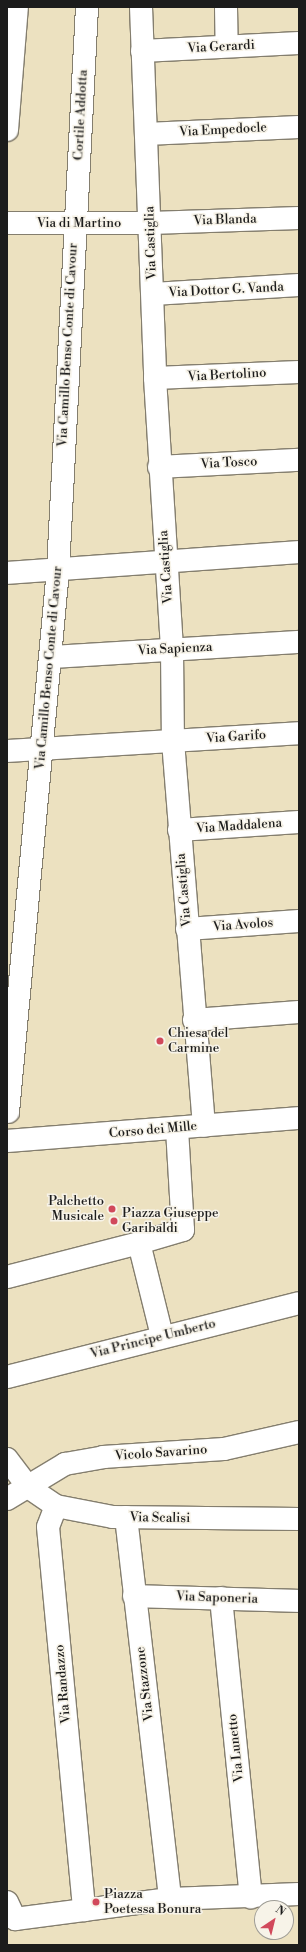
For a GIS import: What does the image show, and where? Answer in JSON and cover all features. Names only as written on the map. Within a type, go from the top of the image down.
[{"type":"street","points":[[7,130],[17,7]]},
{"type":"street","name":"Cortile Addotta","points":[[74,223],[87,7]]},
{"type":"street","name":"Via Castiglia","points":[[141,7],[159,467],[172,650],[173,741],[194,1020],[204,1126]]},
{"type":"street","points":[[226,7],[227,46]]},
{"type":"street","name":"Via Gerardi","points":[[142,51],[299,43]]},
{"type":"street","name":"Via Empedocle","points":[[146,134],[299,127]]},
{"type":"street","name":"Via Blanda","points":[[150,223],[299,218]]},
{"type":"street","name":"Via di Martino","points":[[7,223],[150,223]]},
{"type":"street","name":"Via Camillo Benso Conte di Cavour","points":[[8,1112],[58,570],[74,223]]},
{"type":"street","name":"Via Dottor G. Vanda","points":[[153,294],[299,285]]},
{"type":"street","name":"Via Bertolino","points":[[155,378],[299,372]]},
{"type":"street","name":"Via Tosco","points":[[159,467],[299,460]]},
{"type":"street","points":[[7,573],[299,552]]},
{"type":"street","name":"Via Sapienza","points":[[50,657],[299,642]]},
{"type":"street","name":"Via Garifo","points":[[7,751],[299,733]]},
{"type":"street","name":"Via Maddalena","points":[[179,830],[299,822]]},
{"type":"street","name":"Via Avolos","points":[[187,929],[299,921]]},
{"type":"street","points":[[194,1020],[299,1012]]},
{"type":"street","name":"Corso dei Mille","points":[[7,1142],[299,1118]]},
{"type":"street","points":[[8,1277],[183,1230],[177,1128]]},
{"type":"street","points":[[139,1243],[162,1336]]},
{"type":"street","name":"Via Principe Umberto","points":[[7,1377],[162,1336],[299,1303]]},
{"type":"street","name":"Vicolo Savarino","points":[[28,1487],[65,1464],[103,1457],[224,1449],[299,1432]]},
{"type":"street","name":"Via Scalisi","points":[[7,1459],[28,1487],[56,1506],[126,1517],[299,1519]]},
{"type":"street","points":[[7,1499],[28,1487]]},
{"type":"street","name":"Via Randazzo","points":[[56,1506],[48,1528],[84,1910]]},
{"type":"street","name":"Via Stazzone","points":[[126,1517],[170,1899]]},
{"type":"street","name":"Via Saponeria","points":[[134,1596],[299,1601]]},
{"type":"street","name":"Via Lunetto","points":[[222,1598],[251,1897]]},
{"type":"street","points":[[7,1902],[15,1919],[170,1899],[299,1894]]},
{"type":"place","name":"Chiesa del Carmine","points":[[160,1041]]},
{"type":"place","name":"Palchetto Musicale","points":[[112,1209]]},
{"type":"place","name":"Piazza Giuseppe Garibaldi","points":[[114,1221]]},
{"type":"place","name":"Piazza Poetessa Bonura","points":[[96,1902]]}]
